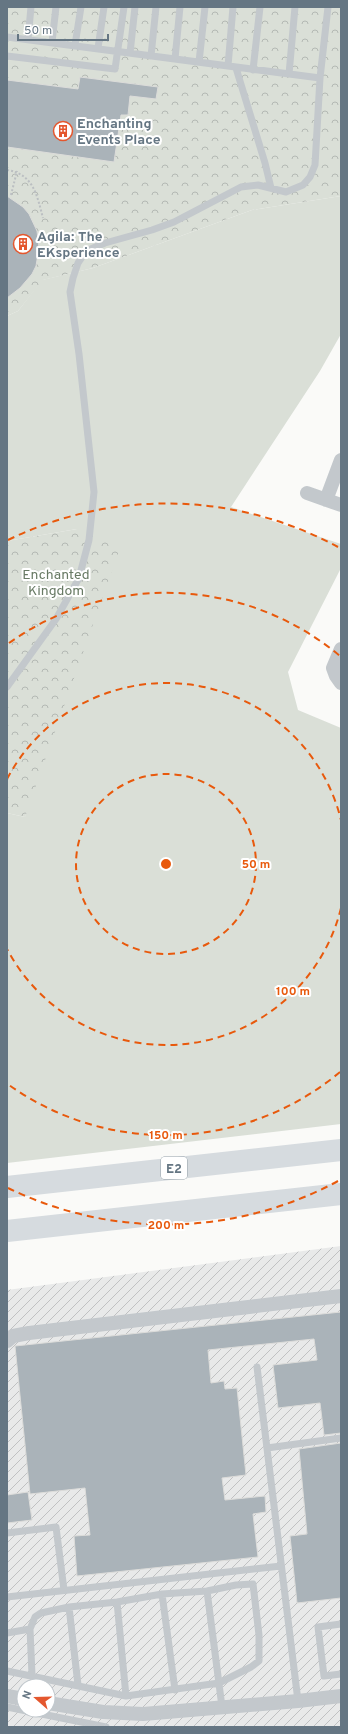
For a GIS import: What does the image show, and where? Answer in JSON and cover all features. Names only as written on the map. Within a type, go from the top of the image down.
[{"type":"highway","name":"E2","points":[[7,1187],[341,1150]]},
{"type":"highway","points":[[7,1231],[341,1194]]},
{"type":"street","points":[[326,500],[341,460]]},
{"type":"street","points":[[307,494],[341,505]]},
{"type":"street","points":[[341,649],[333,668],[341,683]]},
{"type":"street","points":[[7,1341],[13,1336],[29,1333],[341,1296]]},
{"type":"street","points":[[56,1704],[103,1712],[142,1714],[341,1696]]},
{"type":"lane","points":[[28,39],[31,7]]},
{"type":"lane","points":[[52,42],[56,7]]},
{"type":"lane","points":[[75,45],[81,7]]},
{"type":"lane","points":[[98,48],[104,7]]},
{"type":"lane","points":[[7,56],[115,69],[124,7]]},
{"type":"lane","points":[[130,53],[135,7]]},
{"type":"lane","points":[[151,56],[156,7]]},
{"type":"lane","points":[[175,59],[180,7]]},
{"type":"lane","points":[[199,62],[205,7]]},
{"type":"lane","points":[[228,66],[233,7]]},
{"type":"lane","points":[[253,70],[260,7]]},
{"type":"lane","points":[[290,74],[296,7]]},
{"type":"lane","points":[[7,687],[56,619],[79,578],[89,540],[94,492],[79,354],[70,292],[78,263],[86,251],[174,222],[240,187],[258,185],[286,192],[303,185],[310,177],[315,165],[320,78],[328,7]]},
{"type":"lane","points":[[7,37],[320,78]]},
{"type":"lane","points":[[236,68],[266,163],[271,188]]},
{"type":"lane","points":[[257,1367],[298,1701]]},
{"type":"lane","points":[[267,1448],[341,1438]]},
{"type":"lane","points":[[7,1533],[56,1527],[64,1590]]},
{"type":"lane","points":[[7,1597],[281,1566]]},
{"type":"lane","points":[[7,1670],[78,1685],[102,1692],[126,1696],[219,1683],[251,1668],[259,1661],[253,1584],[236,1585],[207,1591],[162,1594],[117,1602],[69,1607],[41,1613],[35,1617],[30,1629],[32,1675]]},
{"type":"lane","points":[[207,1591],[222,1707]]},
{"type":"lane","points":[[162,1594],[175,1690]]},
{"type":"lane","points":[[117,1602],[126,1696]]},
{"type":"lane","points":[[69,1607],[78,1685]]},
{"type":"lane","points":[[341,1624],[318,1627],[324,1676],[341,1674]]},
{"type":"lane","points":[[7,1633],[30,1629]]},
{"type":"lane","points":[[7,1707],[106,1727]]},
{"type":"path","points":[[7,170],[17,171],[35,190],[43,218]]},
{"type":"path","points":[[11,194],[17,171]]},
{"type":"shaded area","points":[[341,1246],[341,1727],[7,1727],[7,1290]]},
{"type":"green space","points":[[7,7],[341,7],[341,196],[252,210],[93,268],[43,280],[18,311],[7,316]]},
{"type":"green space","points":[[341,196],[341,334],[320,371],[231,507],[341,544],[341,568],[288,672],[298,710],[341,728],[341,1124],[7,1163],[7,813],[25,817],[77,529],[7,541],[7,316],[18,311],[42,280],[93,268],[252,210]]},
{"type":"green space","name":"Enchanted Kingdom","points":[[77,529],[120,548],[25,817],[7,813],[7,541]]},
{"type":"building","name":"Enchanting Events Place","points":[[80,77],[158,87],[156,99],[130,96],[128,115],[121,115],[114,162],[7,147],[7,80],[78,89]]},
{"type":"building","name":"Agila: The EKsperience","points":[[7,196],[23,207],[29,214],[37,231],[39,248],[36,266],[32,274],[20,288],[7,298]]},
{"type":"building","points":[[341,1312],[341,1433],[324,1435],[320,1403],[278,1408],[273,1365],[317,1360],[314,1339],[208,1350],[211,1383],[224,1381],[225,1389],[237,1388],[246,1475],[222,1478],[225,1500],[265,1496],[266,1512],[253,1514],[258,1557],[77,1576],[74,1536],[90,1535],[85,1488],[30,1494],[15,1346]]},
{"type":"building","points":[[341,1443],[341,1598],[297,1603],[290,1536],[307,1534],[299,1449]]},
{"type":"building","points":[[28,1492],[32,1520],[7,1523],[7,1495]]},
{"type":"place","name":"Enchanting Events Place","points":[[63,131]]},
{"type":"place","name":"Agila: The EKsperience","points":[[23,244]]}]
